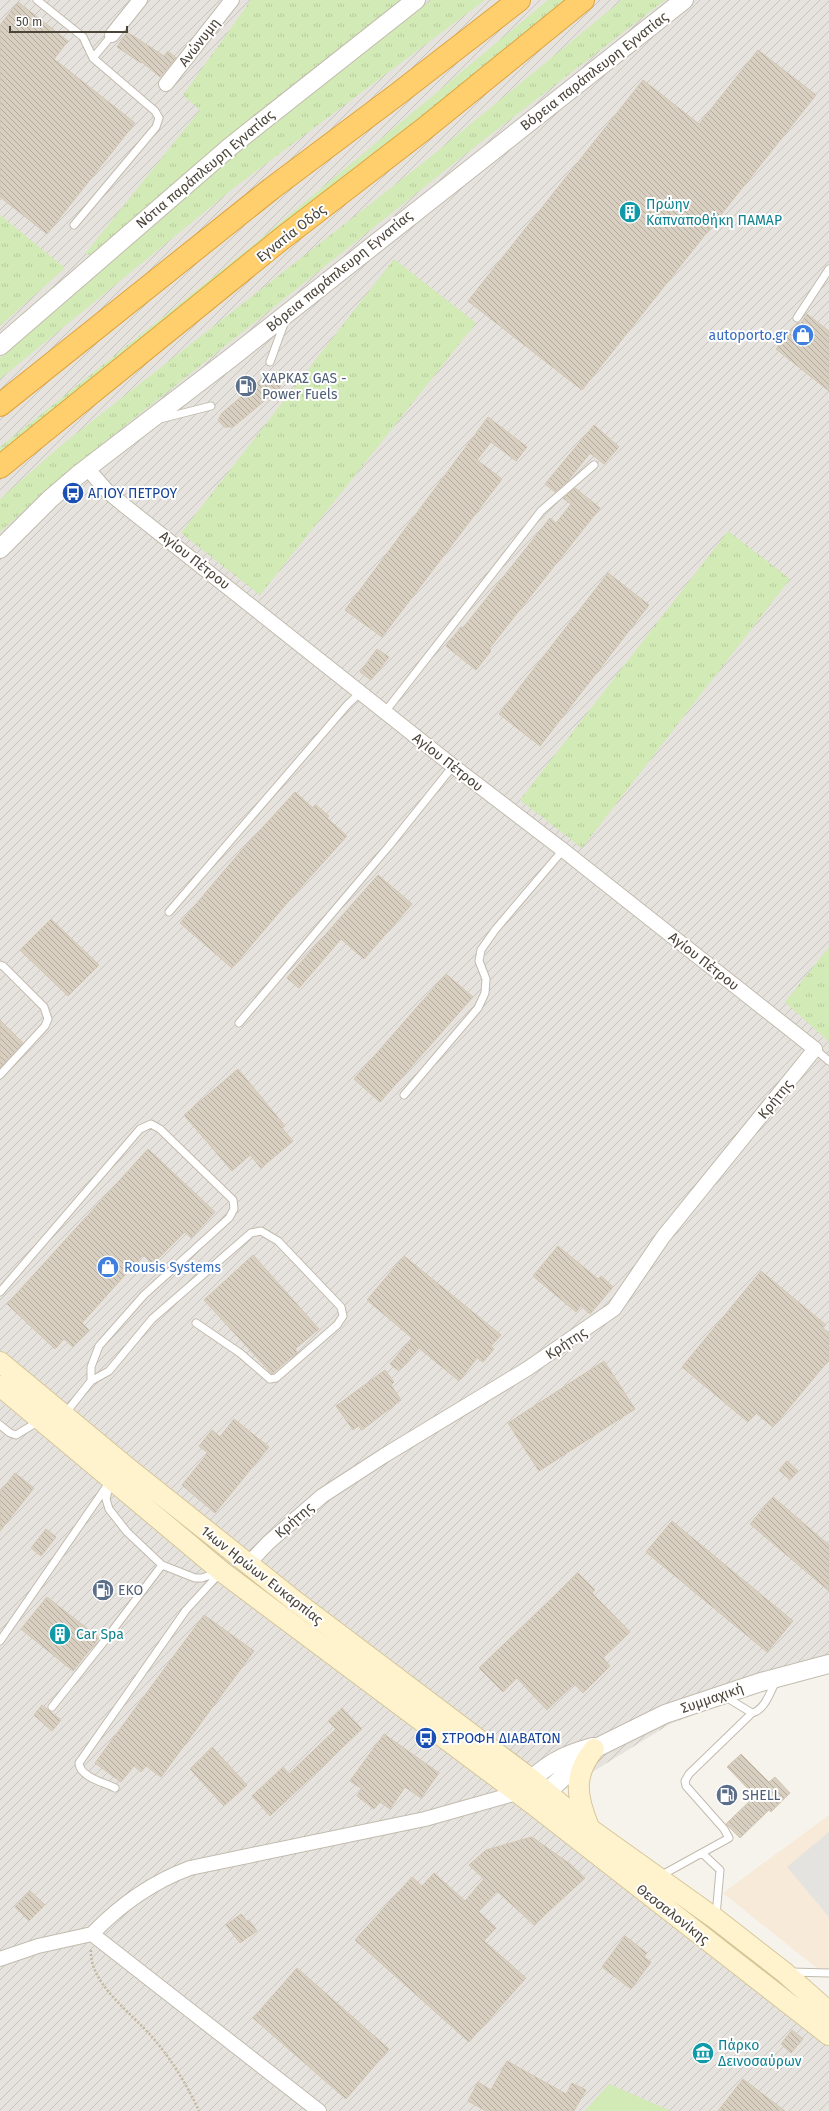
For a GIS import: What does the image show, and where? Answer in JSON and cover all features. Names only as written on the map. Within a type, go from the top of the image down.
[{"type":"highway","points":[[0,405],[271,189],[399,93],[519,0]]},
{"type":"highway","name":"Εγνατία Οδός","points":[[0,467],[274,245],[583,0]]},
{"type":"main road","name":"14ων Ηρώων Ευκαρπίας","points":[[0,1362],[524,1786]]},
{"type":"main road","name":"14ων Ηρώων Ευκαρπίας","points":[[0,1386],[222,1571],[524,1786]]},
{"type":"main road","points":[[590,1829],[580,1800],[578,1783],[585,1760],[597,1747]]},
{"type":"main road","name":"Θεσσαλονίκης","points":[[524,1786],[829,2035]]},
{"type":"main road","name":"Θεσσαλονίκης","points":[[540,1798],[590,1829],[716,1919],[784,1972],[829,2012]]},
{"type":"street","points":[[112,35],[140,0]]},
{"type":"street","name":"Ανώνυμη","points":[[166,84],[232,0]]},
{"type":"street","name":"Νότια παράπλευρη Εγνατίας","points":[[0,346],[231,146],[416,0]]},
{"type":"street","name":"Βόρεια παράπλευρη Εγνατίας","points":[[0,549],[50,499],[87,468],[288,312],[684,0]]},
{"type":"street","name":"Αγίου Πέτρου","points":[[87,468],[107,491],[125,506],[360,693],[563,850],[815,1049]]},
{"type":"street","name":"Κρήτης","points":[[248,1564],[269,1542],[322,1496],[385,1455],[527,1368],[614,1310],[663,1237],[815,1049]]},
{"type":"street","name":"Συμμαχική","points":[[524,1786],[562,1757],[597,1747],[665,1714],[778,1677],[829,1664]]},
{"type":"street","name":"Συμμαχική","points":[[540,1798],[597,1747]]},
{"type":"street","points":[[0,1959],[38,1946],[92,1934],[105,1920],[142,1891],[167,1876],[190,1868],[425,1819],[524,1786]]},
{"type":"street","points":[[92,1934],[319,2111]]},
{"type":"lane","points":[[37,0],[83,37],[93,58],[155,111],[159,118],[158,123],[74,225]]},
{"type":"lane","points":[[93,58],[112,35]]},
{"type":"lane","points":[[797,318],[829,269]]},
{"type":"lane","points":[[270,362],[288,312]]},
{"type":"lane","points":[[146,423],[211,406]]},
{"type":"lane","points":[[385,712],[541,511],[594,465]]},
{"type":"lane","points":[[169,912],[348,704],[360,693]]},
{"type":"lane","points":[[239,1023],[389,846],[453,766]]},
{"type":"lane","points":[[404,1095],[478,1008],[485,993],[486,979],[479,961],[481,950],[495,930],[563,850]]},
{"type":"lane","points":[[0,965],[3,966],[44,1007],[48,1019],[45,1026],[0,1075]]},
{"type":"lane","points":[[815,1049],[829,1061]]},
{"type":"lane","points":[[0,1292],[140,1128],[151,1124],[160,1129],[222,1189],[233,1200],[234,1209],[229,1218],[144,1295],[99,1346],[91,1367],[91,1381]]},
{"type":"lane","points":[[64,1415],[91,1381],[109,1371],[152,1319],[251,1234],[261,1231],[278,1240],[341,1307],[343,1316],[338,1325],[276,1378],[270,1379],[240,1353],[196,1323]]},
{"type":"lane","points":[[0,1425],[10,1433],[16,1435],[41,1420]]},
{"type":"lane","points":[[111,1480],[106,1499],[109,1509],[127,1532],[162,1565],[195,1578],[202,1578],[222,1571]]},
{"type":"lane","points":[[0,1641],[111,1480]]},
{"type":"lane","points":[[52,1707],[162,1565]]},
{"type":"lane","points":[[115,1788],[84,1773],[79,1769],[79,1763],[186,1610],[222,1571]]},
{"type":"lane","points":[[658,1877],[703,1854],[729,1838],[724,1828],[686,1786],[685,1781],[689,1774],[752,1713],[762,1708],[778,1677]]},
{"type":"lane","points":[[722,1695],[752,1713]]},
{"type":"lane","points":[[703,1854],[720,1870],[716,1919]]},
{"type":"lane","points":[[784,1972],[829,1973]]},
{"type":"path","points":[[92,1934],[90,1960],[98,1977],[118,2002],[154,2038],[186,2084],[199,2111]]},
{"type":"shaded area","points":[[0,0],[829,0],[829,1663],[670,1724],[547,1800],[628,1871],[765,1972],[829,2023],[829,2111],[0,2111]]},
{"type":"shaded area","points":[[829,1815],[829,1978],[723,1893]]},
{"type":"shaded area","points":[[829,1832],[829,1917],[787,1867]]},
{"type":"green space","points":[[251,0],[404,0],[92,255],[85,254],[200,110],[183,95]]},
{"type":"green space","points":[[431,0],[485,0],[235,187],[0,379],[0,358],[52,311],[212,174]]},
{"type":"green space","points":[[548,0],[564,0],[277,234],[0,455],[0,447],[252,246]]},
{"type":"green space","points":[[622,0],[665,0],[468,152],[82,460],[0,532],[0,499],[64,443],[428,159]]},
{"type":"green space","points":[[0,215],[65,268],[0,326]]},
{"type":"green space","points":[[394,259],[476,323],[260,595],[181,533]]},
{"type":"green space","points":[[728,531],[790,579],[582,848],[520,800]]},
{"type":"green space","points":[[829,947],[829,1042],[785,1002]]},
{"type":"green space","points":[[609,2084],[671,2111],[585,2111]]},
{"type":"building","points":[[18,2],[68,41],[54,59],[135,123],[47,234],[0,197],[0,25]]},
{"type":"building","points":[[127,32],[164,56],[168,51],[176,58],[160,77],[142,62],[141,63],[117,47]]},
{"type":"building","name":"Πρώην Καπναποθήκη ΠΑΜΑΡ","points":[[758,50],[816,95],[582,390],[468,301],[643,80],[699,124]]},
{"type":"building","points":[[807,314],[829,331],[829,391],[776,349],[797,323],[801,323]]},
{"type":"building","points":[[269,373],[277,373],[282,379],[280,388],[233,427],[224,427],[218,420],[222,413]]},
{"type":"building","points":[[488,417],[527,447],[516,461],[491,442],[477,460],[502,479],[382,637],[345,610]]},
{"type":"building","points":[[594,425],[619,447],[604,464],[590,453],[567,482],[555,492],[545,484]]},
{"type":"building","points":[[575,488],[600,508],[489,649],[491,651],[476,670],[446,646],[461,627],[463,628],[550,518],[556,523],[571,504],[563,498]]},
{"type":"building","points":[[608,573],[649,605],[540,746],[499,714]]},
{"type":"building","points":[[377,649],[389,657],[371,680],[360,672]]},
{"type":"building","points":[[295,792],[313,808],[316,805],[329,816],[327,818],[347,836],[293,896],[232,968],[180,923],[240,852]]},
{"type":"building","points":[[378,875],[412,904],[364,959],[341,939],[299,988],[287,978]]},
{"type":"building","points":[[51,919],[99,965],[68,996],[20,950]]},
{"type":"building","points":[[446,974],[473,997],[380,1102],[354,1079]]},
{"type":"building","points":[[0,1020],[23,1043],[0,1068]]},
{"type":"building","points":[[238,1069],[285,1126],[282,1128],[293,1141],[261,1168],[250,1155],[232,1171],[184,1115]]},
{"type":"building","points":[[148,1149],[215,1212],[191,1238],[185,1232],[153,1264],[143,1255],[82,1323],[89,1330],[73,1347],[64,1339],[55,1349],[7,1304]]},
{"type":"building","points":[[558,1246],[598,1279],[601,1276],[613,1287],[590,1314],[581,1306],[576,1312],[533,1276]]},
{"type":"building","points":[[253,1255],[319,1329],[295,1349],[297,1352],[272,1374],[204,1300]]},
{"type":"building","points":[[404,1256],[501,1335],[491,1346],[494,1349],[483,1362],[477,1358],[459,1381],[419,1348],[399,1371],[390,1364],[412,1338],[367,1300]]},
{"type":"building","points":[[761,1271],[826,1325],[823,1328],[829,1333],[829,1360],[773,1427],[756,1413],[748,1422],[682,1367]]},
{"type":"building","points":[[604,1361],[635,1409],[539,1471],[508,1423]]},
{"type":"building","points":[[385,1370],[394,1382],[391,1385],[401,1400],[362,1430],[358,1426],[353,1430],[336,1406]]},
{"type":"building","points":[[234,1419],[269,1447],[215,1513],[182,1485],[208,1453],[199,1446],[212,1430],[220,1437]]},
{"type":"building","points":[[787,1461],[798,1471],[790,1480],[779,1470]]},
{"type":"building","points":[[15,1473],[34,1488],[0,1531],[0,1492]]},
{"type":"building","points":[[773,1497],[829,1545],[829,1591],[750,1524]]},
{"type":"building","points":[[672,1521],[793,1621],[767,1652],[646,1552]]},
{"type":"building","points":[[46,1529],[56,1537],[41,1556],[31,1548]]},
{"type":"building","points":[[578,1573],[595,1590],[592,1593],[630,1632],[603,1658],[610,1666],[583,1693],[574,1684],[547,1710],[517,1678],[503,1692],[479,1668]]},
{"type":"building","name":"Car Spa","points":[[47,1597],[99,1638],[73,1671],[21,1629]]},
{"type":"building","points":[[204,1615],[254,1651],[161,1777],[146,1766],[141,1772],[134,1766],[121,1782],[95,1763]]},
{"type":"building","points":[[42,1705],[61,1720],[52,1731],[34,1715]]},
{"type":"building","points":[[342,1708],[362,1729],[270,1816],[252,1796],[283,1767],[289,1774],[336,1729],[328,1721]]},
{"type":"building","points":[[384,1734],[439,1773],[421,1798],[405,1787],[390,1809],[380,1802],[374,1809],[357,1796],[362,1789],[350,1781]]},
{"type":"building","points":[[212,1747],[247,1785],[224,1806],[190,1769]]},
{"type":"building","points":[[741,1754],[769,1782],[775,1777],[790,1793],[771,1812],[769,1810],[740,1838],[726,1824],[755,1796],[727,1767]]},
{"type":"building","points":[[532,1837],[570,1864],[585,1878],[534,1925],[497,1891],[478,1911],[496,1928],[484,1941],[526,1978],[469,2042],[355,1940],[412,1877],[422,1886],[434,1873],[465,1901],[484,1879],[469,1865],[486,1850]]},
{"type":"building","points":[[30,1891],[45,1905],[29,1921],[15,1907]]},
{"type":"building","points":[[241,1914],[247,1921],[249,1920],[257,1931],[240,1943],[226,1925]]},
{"type":"building","points":[[625,1936],[647,1953],[644,1957],[651,1962],[631,1989],[602,1967]]},
{"type":"building","points":[[297,1968],[389,2049],[346,2099],[253,2018]]},
{"type":"building","points":[[792,2030],[803,2039],[791,2053],[781,2044]]},
{"type":"building","points":[[507,2061],[566,2094],[572,2083],[586,2090],[574,2111],[486,2111],[468,2101],[478,2082],[491,2090]]},
{"type":"building","points":[[743,2079],[785,2111],[718,2111]]},
{"type":"place","name":"Πρώην Καπναποθήκη ΠΑΜΑΡ","points":[[630,212]]},
{"type":"place","name":"autoporto.gr","points":[[803,335]]},
{"type":"place","name":"ΧΑΡΚΑΣ GAS - Power Fuels","points":[[246,386]]},
{"type":"place","name":"ΑΓΙΟΥ ΠΕΤΡΟΥ","points":[[73,493]]},
{"type":"place","name":"Rousis Systems","points":[[108,1267]]},
{"type":"place","name":"ΕΚΟ","points":[[103,1590]]},
{"type":"place","name":"Car Spa","points":[[60,1634]]},
{"type":"place","name":"ΣΤΡΟΦΗ ΔΙΑΒΑΤΩΝ","points":[[426,1738]]},
{"type":"place","name":"SHELL","points":[[727,1795]]},
{"type":"place","name":"Πάρκο Δεινοσαύρων","points":[[703,2053]]}]
